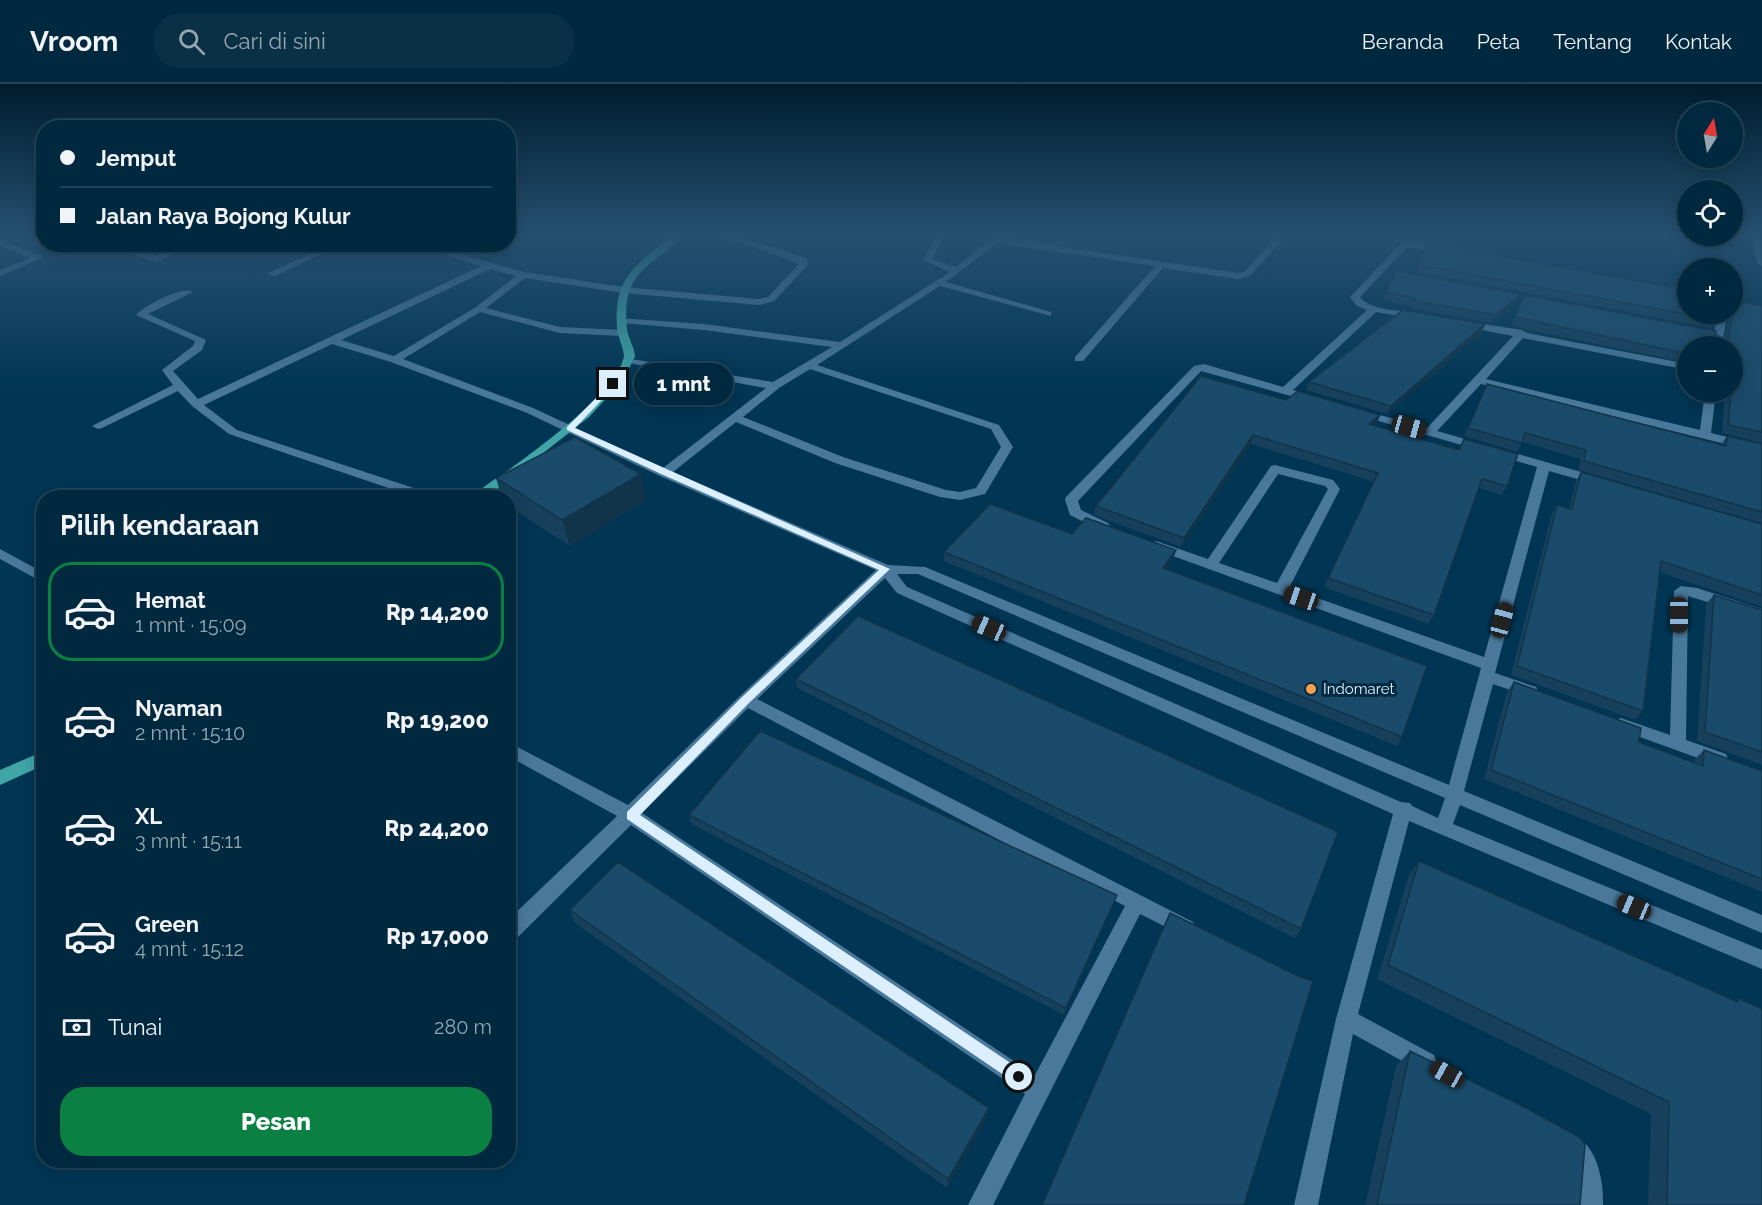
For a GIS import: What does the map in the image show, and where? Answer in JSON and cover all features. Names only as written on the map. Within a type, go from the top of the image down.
[{"type":"main road","points":[[489,490],[570,428],[613,384],[629,360],[630,350],[622,333],[624,290],[626,287]]},
{"type":"main road","points":[[0,778],[36,761]]},
{"type":"street","points":[[196,404],[443,287]]},
{"type":"street","points":[[395,360],[479,309],[508,287]]},
{"type":"street","points":[[606,287],[762,302],[771,299],[782,287]]},
{"type":"street","points":[[664,473],[775,386],[811,366],[932,287]]},
{"type":"street","points":[[954,287],[1048,314]]},
{"type":"street","points":[[1079,359],[1141,287]]},
{"type":"street","points":[[1367,287],[1355,297],[1360,304],[1374,309],[1434,319]]},
{"type":"street","points":[[188,292],[150,307],[141,315],[201,340],[198,348],[167,370],[196,404],[233,432],[407,490]]},
{"type":"street","points":[[479,309],[572,333],[622,333]]},
{"type":"street","points":[[1285,391],[1374,309]]},
{"type":"street","points":[[622,320],[704,327],[843,345]]},
{"type":"street","points":[[1456,322],[1677,365]]},
{"type":"street","points":[[1430,432],[1522,333]]},
{"type":"street","points":[[1707,333],[1711,336]]},
{"type":"street","points":[[331,340],[395,360],[504,400],[570,428],[664,473],[885,569],[920,570],[1762,924]]},
{"type":"street","points":[[629,360],[775,386]]},
{"type":"street","points":[[735,418],[839,460],[944,494],[960,496],[981,491],[1007,447],[995,427],[811,366]]},
{"type":"street","points":[[1116,531],[1084,519],[1075,512],[1071,500],[1198,368],[1204,367],[1329,404]]},
{"type":"street","points":[[1478,380],[1762,449]]},
{"type":"street","points":[[98,426],[180,386]]},
{"type":"street","points":[[1705,435],[1710,402]]},
{"type":"street","points":[[1352,410],[1613,485]]},
{"type":"street","points":[[1443,828],[1455,794],[1544,465]]},
{"type":"street","points":[[1211,566],[1275,469],[1329,483],[1334,489],[1280,591]]},
{"type":"street","points":[[1148,542],[1489,671],[1543,696]]},
{"type":"street","points":[[0,553],[36,574]]},
{"type":"street","points":[[516,926],[632,815],[746,700],[885,569]]},
{"type":"street","points":[[885,569],[902,590],[1404,808],[1443,828],[1762,960]]},
{"type":"street","points":[[1678,744],[1681,591],[1692,591],[1762,614]]},
{"type":"street","points":[[746,700],[1200,935]]},
{"type":"street","points":[[1611,720],[1731,763]]},
{"type":"street","points":[[516,752],[632,815],[1038,1090]]},
{"type":"street","points":[[1306,1205],[1346,1019],[1404,808]]},
{"type":"street","points":[[980,1205],[1136,903]]},
{"type":"street","points":[[1346,1019],[1447,1074]]},
{"type":"street","points":[[1559,1135],[1569,1140],[1590,1172],[1593,1183],[1591,1205]]},
{"type":"building","points":[[1388,287],[1485,287],[1521,294],[1496,315],[1414,301],[1417,299],[1386,292]]},
{"type":"building","points":[[1540,287],[1677,288],[1677,313]]},
{"type":"building","points":[[1524,295],[1716,331],[1716,336],[1677,336],[1677,352],[1515,317]]},
{"type":"building","points":[[1743,302],[1762,306],[1762,432],[1728,425],[1730,402],[1743,402],[1743,336],[1729,336],[1731,324],[1743,324]]},
{"type":"building","points":[[1403,310],[1485,324],[1391,406],[1309,382]]},
{"type":"building","points":[[1201,376],[1286,400],[1298,391],[1380,415],[1369,424],[1459,450],[1464,439],[1518,454],[1507,486],[1482,479],[1434,615],[1328,578],[1378,473],[1253,435],[1184,538],[1096,506]]},
{"type":"building","points":[[1487,384],[1726,446],[1727,436],[1762,444],[1762,512],[1584,461],[1586,450],[1525,433],[1521,443],[1468,428]]},
{"type":"building","points":[[575,437],[641,474],[562,520],[496,478]]},
{"type":"building","points":[[1581,472],[1762,524],[1762,595],[1661,561],[1643,711],[1517,666],[1557,505],[1572,509]]},
{"type":"building","points":[[990,504],[1072,534],[1086,518],[1176,550],[1163,568],[1427,666],[1402,737],[944,552]]},
{"type":"building","points":[[1714,595],[1762,610],[1762,752],[1705,732]]},
{"type":"building","points":[[858,616],[1338,832],[1301,929],[796,679]]},
{"type":"building","points":[[1514,682],[1641,728],[1639,742],[1703,766],[1704,750],[1762,771],[1762,879],[1491,770]]},
{"type":"building","points":[[760,731],[1117,895],[1066,1008],[689,815]]},
{"type":"building","points":[[1419,861],[1738,1002],[1738,998],[1762,1009],[1762,1205],[1667,1205],[1669,1102],[1388,965]]},
{"type":"building","points":[[618,862],[989,1108],[948,1179],[570,910]]},
{"type":"building","points":[[1170,913],[1298,976],[1313,981],[1244,1205],[1042,1205]]},
{"type":"building","points":[[1410,1051],[1528,1109],[1579,1137],[1585,1144],[1580,1205],[1377,1205]]},
{"type":"place","name":"Indomaret","points":[[1311,689]]},
{"type":"route","points":[[613,384],[570,428],[664,473],[885,569],[746,700],[632,815],[1019,1077]]}]
